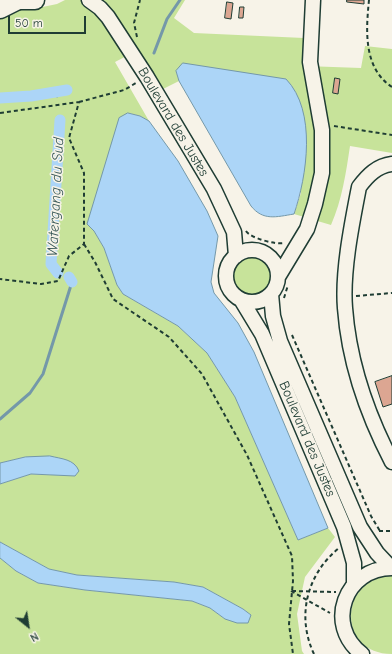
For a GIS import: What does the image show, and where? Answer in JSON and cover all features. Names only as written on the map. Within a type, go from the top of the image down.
[{"type":"highway","points":[[0,8],[17,0]]},
{"type":"main road","points":[[17,0],[35,0]]},
{"type":"street","name":"Boulevard des Justes","points":[[89,0],[104,12],[147,77],[222,206],[234,232],[236,256]]},
{"type":"street","points":[[283,280],[274,262],[262,252],[247,251],[236,256],[228,267],[226,280],[231,292],[242,300],[258,302],[277,297],[276,286],[283,280],[296,248],[307,229],[315,204],[323,162],[322,130],[310,62],[309,44],[313,0]]},
{"type":"street","points":[[392,164],[379,168],[367,176],[359,187],[345,278],[345,297],[350,347],[360,389],[381,441],[392,462]]},
{"type":"street","name":"Boulevard des Justes","points":[[277,297],[273,316],[283,347],[364,534],[377,553],[392,568]]},
{"type":"street","name":"Boulevard des Justes","points":[[242,300],[262,334],[349,541],[354,563],[352,588],[344,606],[343,622]]},
{"type":"street","points":[[352,588],[369,573],[392,568]]},
{"type":"street","points":[[343,622],[348,638],[350,654]]},
{"type":"street","points":[[348,638],[362,654]]},
{"type":"path","points":[[138,40],[134,23],[140,0]]},
{"type":"path","points":[[370,0],[366,32],[368,49],[382,78],[392,87]]},
{"type":"path","points":[[0,113],[79,102],[124,90],[147,77]]},
{"type":"path","points":[[79,102],[69,138],[84,173],[84,244],[96,262],[113,299],[169,337],[202,374],[247,455],[292,556],[289,624],[293,654]]},
{"type":"path","points":[[333,130],[333,126],[392,135]]},
{"type":"path","points":[[245,229],[253,237],[276,244],[288,242],[296,248]]},
{"type":"path","points":[[0,279],[41,284],[58,281],[69,256],[84,244]]},
{"type":"path","points":[[277,297],[283,280]]},
{"type":"path","points":[[345,297],[392,293]]},
{"type":"path","points":[[292,334],[370,516],[380,531]]},
{"type":"path","points":[[364,534],[392,530]]},
{"type":"path","points":[[314,654],[306,629],[306,601],[309,590],[324,562],[349,541]]},
{"type":"path","points":[[291,591],[309,590],[334,593],[352,588]]},
{"type":"path","points":[[291,591],[343,622]]},
{"type":"green space","points":[[65,0],[185,0],[174,18],[194,33],[304,38],[305,66],[361,68],[365,46],[392,49],[392,153],[350,146],[341,196],[331,225],[294,214],[301,193],[176,71],[179,81],[163,89],[138,50],[115,62],[149,121],[140,116],[128,113],[94,231],[104,248],[117,285],[123,294],[178,326],[207,353],[235,397],[298,540],[328,528],[335,537],[305,577],[297,614],[302,651],[304,654],[0,654],[0,558],[16,571],[38,583],[85,590],[192,601],[210,608],[225,619],[251,615],[203,587],[174,582],[77,575],[49,569],[0,542],[0,484],[31,474],[52,475],[25,457],[0,463],[0,16],[11,8],[33,9],[57,4]]},
{"type":"green space","points":[[256,256],[263,259],[269,265],[272,276],[271,284],[263,293],[256,296],[248,296],[241,293],[233,284],[232,272],[235,265],[244,257]]},
{"type":"green space","points":[[392,576],[392,654],[374,651],[361,642],[354,630],[351,616],[354,602],[361,589],[374,580]]},
{"type":"water","points":[[183,63],[286,79],[296,92],[302,108],[306,126],[306,144],[303,181],[294,214],[270,217],[260,214],[251,206],[179,81],[176,71]]},
{"type":"water","points":[[128,113],[140,116],[149,121],[178,161],[207,211],[218,236],[211,282],[214,293],[238,323],[254,352],[328,528],[298,540],[235,397],[207,353],[178,326],[123,294],[117,285],[104,248],[94,231],[87,224],[119,118]]},
{"type":"water","points":[[50,456],[71,462],[79,471],[75,476],[31,474],[0,484],[0,463],[25,457]]},
{"type":"water","points":[[0,542],[49,569],[77,575],[174,582],[203,587],[251,615],[248,623],[237,623],[225,619],[210,608],[192,601],[85,590],[38,583],[16,571],[0,558]]},
{"type":"building","points":[[347,0],[364,0],[364,4],[347,2]]},
{"type":"building","points":[[227,2],[233,3],[231,19],[225,18]]},
{"type":"building","points":[[240,7],[244,7],[243,18],[239,18]]},
{"type":"building","points":[[335,78],[340,79],[338,94],[333,93]]},
{"type":"building","points":[[392,376],[392,404],[383,407],[375,382]]},
{"type":"waterway","name":"Watergang du Sud","points":[[154,53],[167,19],[180,0]]},
{"type":"waterway","name":"Watergang du Sud","points":[[0,98],[31,96],[67,90]]},
{"type":"waterway","name":"Watergang du Sud","points":[[56,92],[57,96]]},
{"type":"waterway","name":"Watergang du Sud","points":[[58,273],[51,264],[60,120]]},
{"type":"waterway","name":"Watergang du Sud","points":[[69,277],[72,282]]},
{"type":"waterway","name":"Watergang du Sud","points":[[0,419],[30,393],[43,374],[72,282]]}]
